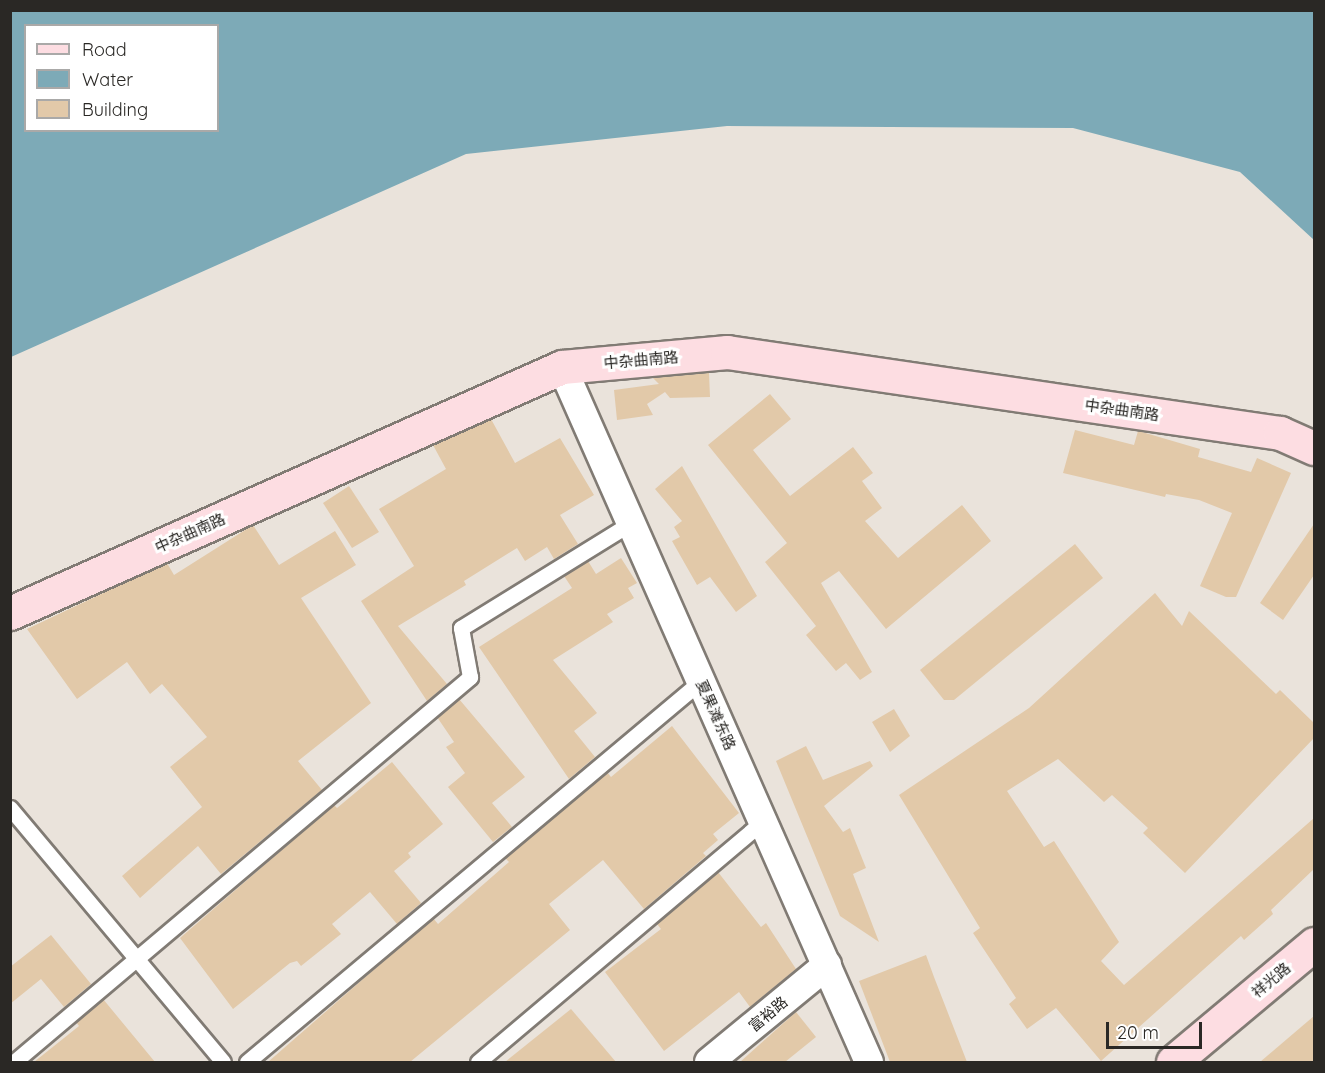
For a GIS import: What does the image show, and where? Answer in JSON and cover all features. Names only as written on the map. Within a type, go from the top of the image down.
[{"type":"street","name":"中杂曲南路","points":[[10,613],[562,367],[727,352],[1280,433],[1314,448]]},
{"type":"street","name":"夏果滩东路","points":[[562,367],[869,1062]]},
{"type":"street","name":"祥光路","points":[[1173,1062],[1314,944]]},
{"type":"street","name":"富裕路","points":[[709,1062],[827,964]]},
{"type":"lane","points":[[14,1062],[470,676],[461,628],[631,523]]},
{"type":"lane","points":[[247,1062],[701,681]]},
{"type":"lane","points":[[10,808],[223,1062]]},
{"type":"lane","points":[[478,1062],[763,821]]},
{"type":"water","points":[[10,11],[1314,11],[1314,240],[1240,172],[1073,128],[727,126],[466,154],[11,357]]},
{"type":"building","points":[[709,373],[710,397],[670,398],[665,392],[647,404],[653,415],[617,420],[614,390],[659,384],[653,378]]},
{"type":"building","points":[[770,394],[791,419],[753,450],[790,496],[853,447],[873,473],[862,481],[882,508],[865,521],[898,558],[962,505],[991,541],[886,629],[839,571],[821,583],[872,672],[860,680],[846,663],[836,671],[806,635],[816,626],[765,562],[787,543],[708,445]]},
{"type":"building","points":[[491,419],[515,463],[560,438],[594,495],[560,515],[578,544],[554,559],[547,547],[525,561],[517,548],[464,581],[466,585],[398,626],[447,684],[427,701],[361,601],[414,566],[379,509],[446,469],[433,445]]},
{"type":"building","points":[[1075,430],[1134,445],[1138,431],[1200,449],[1198,457],[1251,472],[1257,458],[1291,473],[1236,597],[1226,597],[1200,586],[1232,513],[1199,500],[1166,494],[1165,497],[1063,473]]},
{"type":"building","points":[[682,466],[757,596],[736,612],[710,577],[697,585],[672,541],[680,537],[674,527],[682,521],[655,489]]},
{"type":"building","points":[[349,486],[379,532],[352,548],[323,503]]},
{"type":"building","points":[[1314,524],[1314,575],[1283,620],[1260,603]]},
{"type":"building","points":[[253,525],[279,565],[335,531],[356,565],[301,598],[371,703],[298,761],[322,790],[221,874],[198,846],[140,898],[122,876],[202,807],[170,767],[207,737],[162,684],[150,694],[127,662],[77,699],[27,629],[167,563],[174,575]]},
{"type":"building","points":[[1075,544],[1103,578],[954,700],[944,700],[920,670]]},
{"type":"building","points":[[621,558],[637,583],[628,588],[634,598],[607,614],[613,622],[553,660],[597,713],[574,731],[595,757],[569,779],[479,647],[572,588],[564,576],[588,561],[596,574]]},
{"type":"building","points":[[1155,593],[1182,626],[1189,611],[1276,694],[1280,690],[1314,723],[1314,738],[1185,873],[1143,833],[1148,828],[1112,795],[1104,802],[1058,759],[1007,791],[1044,847],[1054,841],[1119,942],[1101,961],[1124,985],[1314,818],[1314,869],[1271,910],[1273,914],[1244,940],[1241,936],[1101,1061],[1056,1008],[1027,1029],[1009,1004],[1016,998],[973,933],[980,928],[899,795],[1029,708]]},
{"type":"building","points":[[459,699],[525,777],[492,803],[512,827],[493,842],[448,787],[465,773],[446,747],[454,742],[437,717]]},
{"type":"building","points":[[894,709],[910,736],[890,752],[872,722]]},
{"type":"building","points":[[672,726],[739,813],[713,834],[718,840],[703,853],[706,856],[644,909],[603,860],[549,904],[570,930],[410,1062],[268,1062],[433,918],[438,924],[509,862],[505,858],[607,772],[611,777]]},
{"type":"building","points":[[806,746],[823,780],[870,761],[873,766],[824,806],[843,832],[850,828],[866,868],[853,874],[879,942],[840,916],[776,761]]},
{"type":"building","points":[[392,762],[443,824],[408,853],[411,857],[394,871],[421,903],[397,924],[370,892],[332,924],[341,934],[301,966],[297,961],[290,963],[233,1009],[180,938],[334,805],[337,808]]},
{"type":"building","points":[[718,872],[761,927],[766,923],[796,969],[750,1007],[739,992],[664,1051],[605,972],[661,929],[657,924]]},
{"type":"building","points":[[51,935],[91,984],[64,1007],[41,979],[10,1004],[10,967]]},
{"type":"building","points":[[926,955],[967,1062],[890,1062],[859,981]]},
{"type":"building","points":[[103,999],[155,1062],[34,1062],[79,1026],[76,1022]]},
{"type":"building","points":[[571,1009],[616,1062],[505,1062]]},
{"type":"building","points":[[796,1012],[816,1037],[785,1062],[740,1062]]},
{"type":"building","points":[[1314,1016],[1314,1062],[1260,1062]]}]
